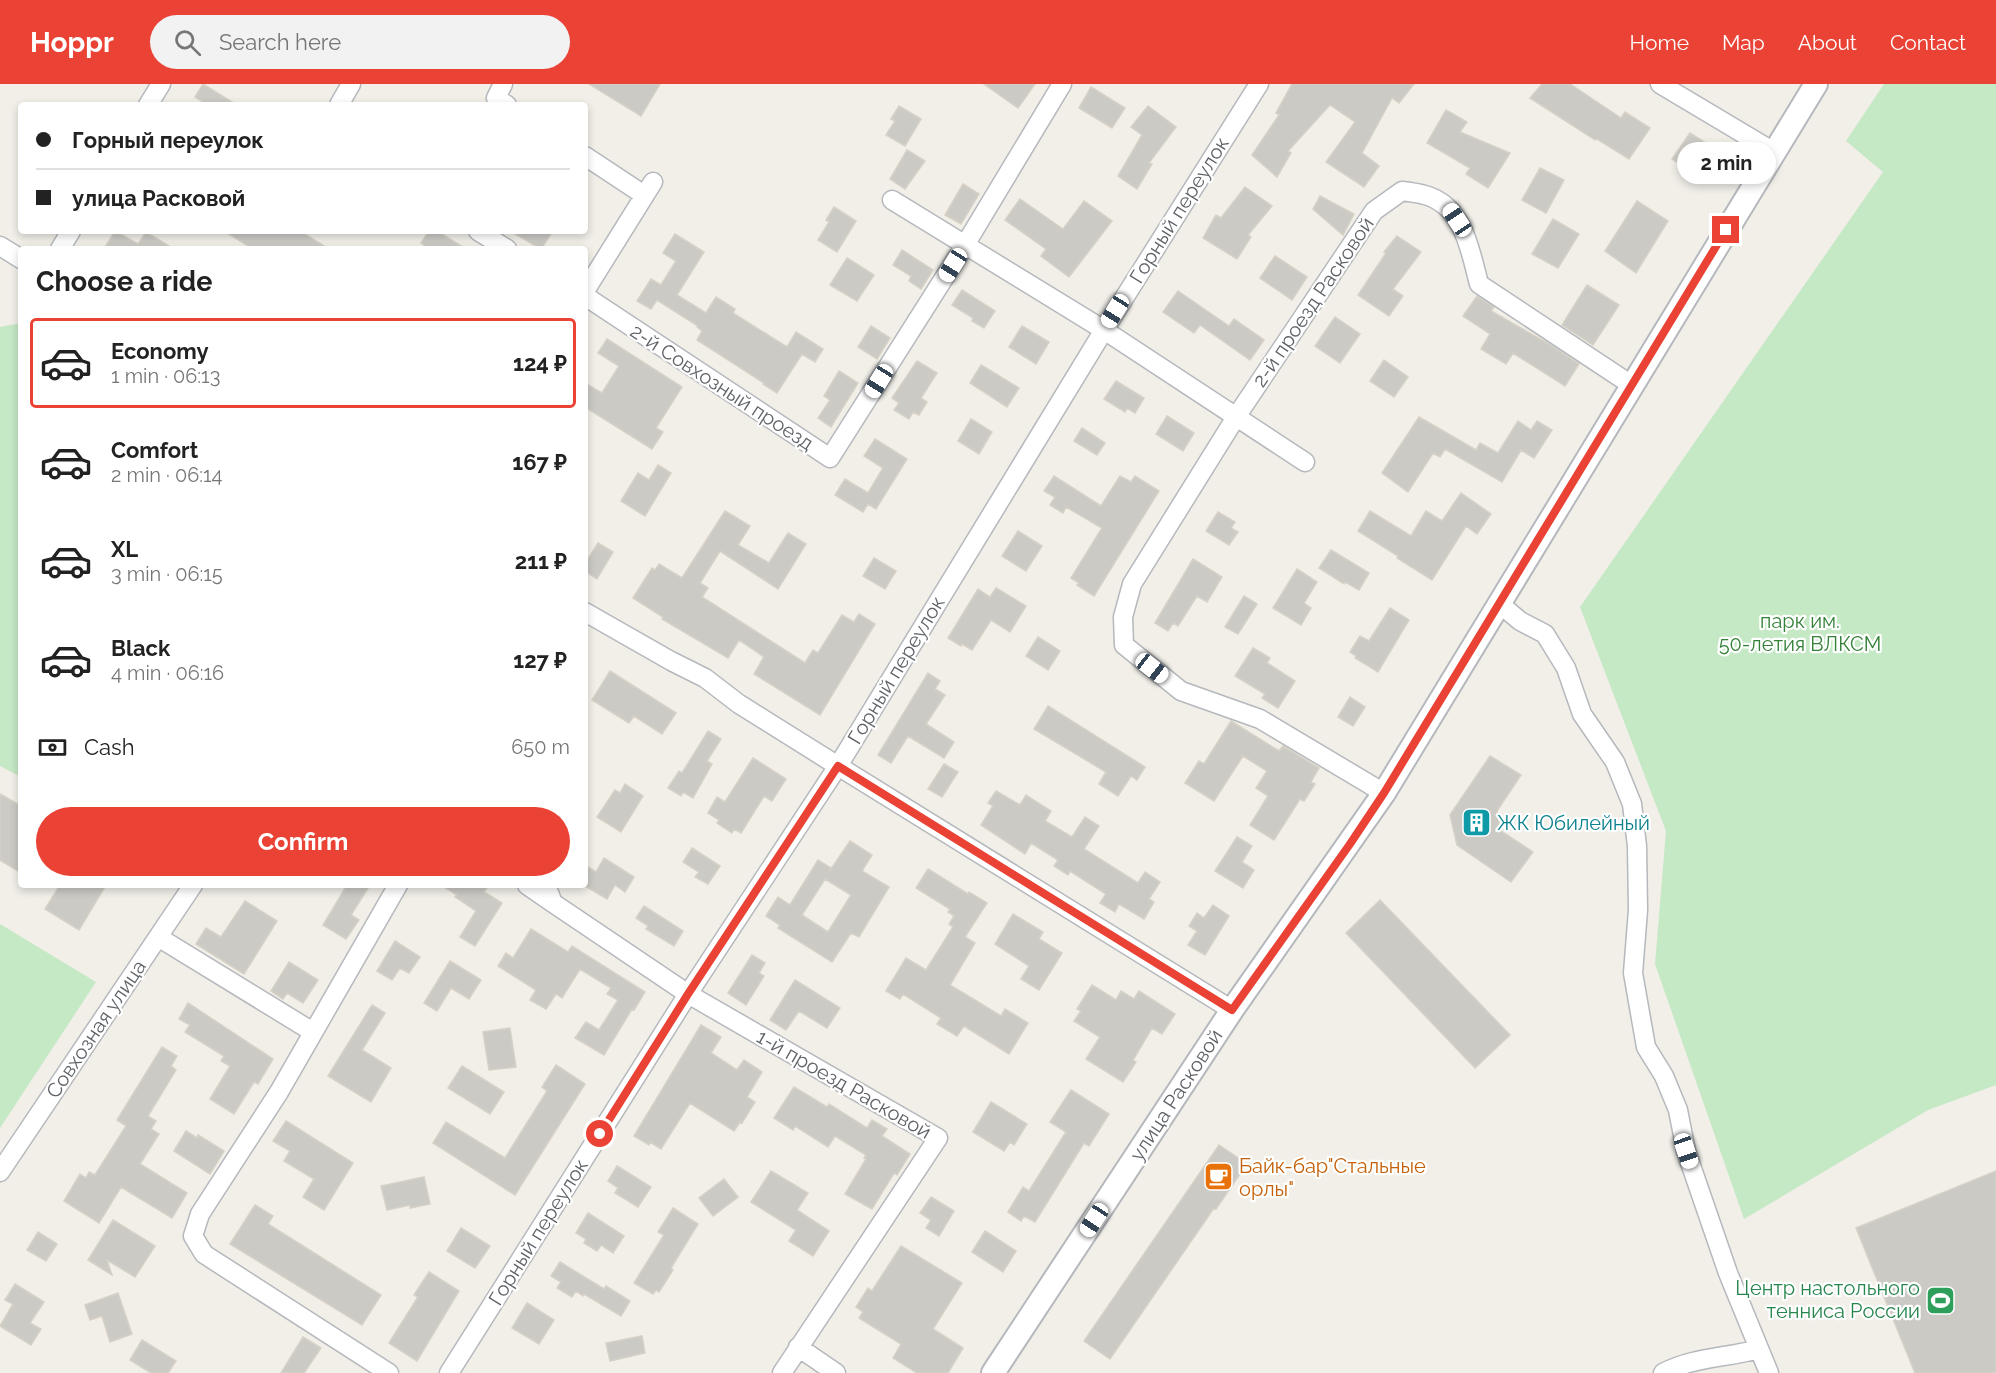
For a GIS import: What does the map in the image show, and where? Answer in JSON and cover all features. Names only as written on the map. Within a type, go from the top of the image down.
[{"type":"street","points":[[150,102],[161,84]]},
{"type":"street","points":[[341,102],[351,84]]},
{"type":"street","points":[[502,102],[496,98],[503,84]]},
{"type":"street","name":"2-й Совхозный проезд","points":[[588,298],[830,458],[965,245],[1062,84]]},
{"type":"street","name":"Горный переулок","points":[[448,1373],[688,994],[838,766],[1104,330],[1258,84]]},
{"type":"street","points":[[1660,84],[1773,152]]},
{"type":"street","name":"улица Расковой","points":[[993,1373],[1232,1010],[1384,793],[1816,84]]},
{"type":"street","points":[[588,158],[649,188],[588,286]]},
{"type":"street","name":"2-й проезд Расковой","points":[[1384,793],[1260,719],[1181,691],[1124,645],[1123,617],[1132,584],[1236,417],[1374,211],[1402,191],[1427,195],[1450,209],[1465,231],[1479,284],[1633,386]]},
{"type":"street","points":[[892,200],[1104,330],[1305,462]]},
{"type":"street","points":[[483,234],[502,246]]},
{"type":"street","points":[[0,246],[18,257]]},
{"type":"street","points":[[1500,604],[1520,621],[1545,634],[1566,668],[1582,714],[1615,762],[1632,804],[1638,910],[1633,974],[1646,1047],[1664,1076],[1678,1110],[1686,1151],[1728,1273],[1769,1373]]},
{"type":"street","points":[[588,614],[705,678],[739,704],[1232,1010]]},
{"type":"street","name":"Совхозная улица","points":[[0,1172],[191,888]]},
{"type":"street","points":[[389,1373],[204,1254],[194,1236],[200,1214],[279,1092],[396,888]]},
{"type":"street","points":[[531,888],[688,994]]},
{"type":"street","points":[[547,888],[553,903]]},
{"type":"street","points":[[158,937],[313,1032]]},
{"type":"street","name":"1-й проезд Расковой","points":[[688,994],[938,1138],[782,1373]]},
{"type":"street","points":[[798,1347],[836,1373]]},
{"type":"street","points":[[1663,1373],[1710,1357],[1741,1354],[1759,1349]]},
{"type":"green space","name":"парк им. 50-летия ВЛКСМ","points":[[1884,84],[1996,84],[1996,1085],[1928,1110],[1744,1219],[1655,964],[1666,831],[1580,607],[1883,172],[1846,141]]},
{"type":"green space","points":[[18,324],[18,775],[0,766],[0,327]]},
{"type":"green space","points":[[0,924],[96,982],[0,1128]]},
{"type":"building","points":[[203,84],[232,102],[203,102],[195,97]]},
{"type":"building","points":[[589,84],[660,84],[641,116]]},
{"type":"building","points":[[984,84],[1035,84],[1018,108]]},
{"type":"building","points":[[1292,84],[1414,84],[1399,103],[1392,98],[1362,153],[1379,166],[1364,187],[1326,162],[1355,122],[1330,105],[1288,151],[1291,153],[1277,177],[1252,155],[1279,115],[1276,113]]},
{"type":"building","points":[[1542,84],[1570,84],[1621,118],[1625,112],[1650,128],[1629,159],[1530,98]]},
{"type":"building","points":[[1091,87],[1125,108],[1112,128],[1079,108]]},
{"type":"building","points":[[899,106],[921,119],[905,146],[886,135],[895,121],[891,119]]},
{"type":"building","points":[[1148,106],[1176,127],[1149,163],[1152,164],[1137,189],[1118,176],[1142,135],[1131,127]]},
{"type":"building","points":[[1446,110],[1467,122],[1460,132],[1510,153],[1488,188],[1466,174],[1470,168],[1427,143]]},
{"type":"building","points":[[1690,133],[1720,152],[1702,179],[1672,159]]},
{"type":"building","points":[[907,150],[925,161],[905,189],[890,179]]},
{"type":"building","points":[[1540,168],[1564,180],[1546,213],[1522,200]]},
{"type":"building","points":[[963,184],[979,194],[961,224],[945,215]]},
{"type":"building","points":[[1245,187],[1272,206],[1248,235],[1251,237],[1237,259],[1203,238],[1216,215],[1221,218]]},
{"type":"building","points":[[1320,196],[1354,214],[1343,235],[1313,209]]},
{"type":"building","points":[[1020,199],[1063,229],[1084,201],[1112,221],[1069,277],[1041,256],[1046,249],[1005,220]]},
{"type":"building","points":[[1637,201],[1668,221],[1636,273],[1605,251]]},
{"type":"building","points":[[834,207],[856,221],[837,252],[818,240],[829,222],[826,220]]},
{"type":"building","points":[[1553,219],[1579,234],[1558,268],[1532,254]]},
{"type":"building","points":[[113,234],[120,234],[138,244],[145,234],[149,234],[169,246],[106,246]]},
{"type":"building","points":[[229,234],[305,234],[324,246],[248,246]]},
{"type":"building","points":[[427,234],[442,234],[461,246],[426,246],[421,243]]},
{"type":"building","points":[[515,234],[551,234],[543,246],[536,246]]},
{"type":"building","points":[[675,234],[704,252],[677,295],[706,313],[716,297],[735,309],[733,313],[787,347],[796,332],[823,349],[815,362],[802,354],[777,393],[697,340],[702,331],[698,326],[657,300],[651,309],[637,301],[651,279],[661,285],[676,261],[663,253]]},
{"type":"building","points":[[1397,236],[1421,252],[1393,289],[1403,296],[1389,316],[1358,295],[1386,253],[1384,252]]},
{"type":"building","points":[[902,250],[933,270],[921,289],[909,281],[911,276],[893,265]]},
{"type":"building","points":[[1275,256],[1307,277],[1292,300],[1260,278]]},
{"type":"building","points":[[847,258],[874,275],[857,301],[830,285]]},
{"type":"building","points":[[1587,285],[1619,305],[1593,345],[1562,325]]},
{"type":"building","points":[[962,290],[995,311],[984,328],[952,305]]},
{"type":"building","points":[[1178,291],[1229,326],[1234,319],[1264,340],[1250,360],[1200,325],[1194,333],[1163,312]]},
{"type":"building","points":[[1477,296],[1494,307],[1491,311],[1579,364],[1565,386],[1513,353],[1506,364],[1481,349],[1490,334],[1463,316]]},
{"type":"building","points":[[1335,317],[1360,334],[1340,363],[1315,346]]},
{"type":"building","points":[[871,326],[890,338],[877,359],[858,347]]},
{"type":"building","points":[[1022,326],[1049,342],[1036,364],[1009,347]]},
{"type":"building","points":[[607,339],[682,387],[656,428],[663,432],[652,449],[588,409],[588,385],[602,393],[619,366],[598,353]]},
{"type":"building","points":[[1384,360],[1408,377],[1394,397],[1370,381]]},
{"type":"building","points":[[917,361],[937,373],[921,398],[927,402],[919,415],[913,412],[909,419],[894,410],[899,403],[892,398]]},
{"type":"building","points":[[981,365],[1019,388],[1007,407],[970,383]]},
{"type":"building","points":[[839,371],[858,383],[831,427],[818,418],[830,400],[824,396]]},
{"type":"building","points":[[1116,381],[1144,398],[1135,413],[1127,408],[1125,412],[1104,399]]},
{"type":"building","points":[[1167,416],[1194,433],[1183,451],[1156,434]]},
{"type":"building","points":[[1419,417],[1476,450],[1480,443],[1498,453],[1518,421],[1531,430],[1537,421],[1552,430],[1534,458],[1521,450],[1502,482],[1445,449],[1440,457],[1433,453],[1408,492],[1382,473]]},
{"type":"building","points":[[971,419],[992,432],[979,454],[958,441]]},
{"type":"building","points":[[1082,428],[1105,443],[1097,455],[1074,441]]},
{"type":"building","points":[[875,439],[907,459],[876,509],[868,504],[863,512],[835,495],[845,479],[868,493],[883,468],[864,456]]},
{"type":"building","points":[[658,465],[671,473],[645,516],[621,501],[638,473],[649,480]]},
{"type":"building","points":[[1054,476],[1101,506],[1120,476],[1131,482],[1135,476],[1159,491],[1094,596],[1077,585],[1079,583],[1071,578],[1102,528],[1066,507],[1063,513],[1050,505],[1055,497],[1044,491]]},
{"type":"building","points":[[1461,493],[1491,514],[1477,534],[1466,526],[1432,580],[1358,531],[1370,511],[1411,536],[1426,511],[1442,521]]},
{"type":"building","points":[[725,511],[750,526],[738,545],[769,563],[788,533],[806,544],[778,589],[720,551],[700,583],[708,588],[702,597],[805,663],[813,650],[818,653],[842,615],[854,622],[859,614],[875,624],[820,715],[754,674],[764,657],[739,640],[728,658],[662,619],[663,617],[633,598],[652,568],[655,570],[659,564],[682,578]]},
{"type":"building","points":[[1218,512],[1235,522],[1231,528],[1238,532],[1229,545],[1206,531]]},
{"type":"building","points":[[1018,531],[1042,546],[1026,571],[1002,556]]},
{"type":"building","points":[[598,543],[613,552],[597,579],[588,573],[588,559]]},
{"type":"building","points":[[1331,550],[1369,573],[1359,590],[1345,582],[1344,584],[1319,568]]},
{"type":"building","points":[[874,558],[896,571],[885,589],[863,576]]},
{"type":"building","points":[[1193,559],[1222,577],[1207,602],[1197,596],[1178,626],[1173,623],[1168,631],[1155,623]]},
{"type":"building","points":[[1297,569],[1317,582],[1304,603],[1311,608],[1301,625],[1273,608]]},
{"type":"building","points":[[996,588],[1026,606],[1010,632],[991,620],[972,650],[948,638],[978,589],[990,597]]},
{"type":"building","points":[[1244,596],[1257,604],[1238,634],[1225,627]]},
{"type":"building","points":[[1390,608],[1409,620],[1378,672],[1355,658],[1356,656],[1350,652],[1360,636],[1369,641]]},
{"type":"building","points":[[1038,637],[1060,651],[1048,670],[1026,656]]},
{"type":"building","points":[[1253,648],[1270,658],[1267,663],[1295,681],[1278,708],[1262,698],[1265,694],[1235,676]]},
{"type":"building","points":[[610,671],[676,713],[662,734],[634,716],[629,723],[592,700]]},
{"type":"building","points":[[928,673],[940,681],[935,689],[945,695],[926,724],[954,742],[944,758],[908,736],[891,763],[878,755]]},
{"type":"building","points":[[1350,697],[1365,707],[1353,726],[1338,717]]},
{"type":"building","points":[[1048,706],[1145,767],[1137,780],[1131,776],[1118,796],[1099,784],[1106,772],[1034,729]]},
{"type":"building","points":[[1231,721],[1279,751],[1283,746],[1319,768],[1311,782],[1315,784],[1304,801],[1300,799],[1274,840],[1250,825],[1268,796],[1256,788],[1267,771],[1243,756],[1214,801],[1185,783],[1199,761],[1204,764]]},
{"type":"building","points":[[708,731],[721,739],[707,761],[712,764],[693,798],[683,792],[681,796],[668,788],[679,771],[682,773]]},
{"type":"building","name":"ЖК Юбилейный","points":[[1490,756],[1521,775],[1497,811],[1501,831],[1533,852],[1511,882],[1457,845],[1450,815]]},
{"type":"building","points":[[753,758],[786,779],[772,801],[764,796],[741,833],[734,829],[732,833],[717,823],[719,820],[708,813],[717,797],[725,802]]},
{"type":"building","points":[[944,764],[958,772],[942,797],[928,789]]},
{"type":"building","points":[[625,784],[643,796],[621,832],[597,817],[615,790],[620,793]]},
{"type":"building","points":[[996,791],[1020,805],[1026,795],[1051,811],[1045,821],[1072,837],[1085,817],[1099,826],[1084,849],[1138,883],[1145,872],[1160,882],[1149,899],[1154,902],[1144,919],[1119,904],[1115,912],[1100,903],[1106,894],[1070,871],[1068,875],[1054,866],[1058,860],[1031,843],[1025,854],[981,825],[993,806],[988,803]]},
{"type":"building","points":[[0,794],[18,804],[18,871],[0,860]]},
{"type":"building","points":[[1237,837],[1252,846],[1242,862],[1254,870],[1243,888],[1215,871]]},
{"type":"building","points":[[850,841],[872,855],[862,871],[889,887],[859,937],[851,933],[832,962],[778,928],[780,925],[766,916],[778,897],[790,905],[818,860],[831,868],[829,872]],"holes":[[[825,879],[851,895],[828,932],[802,915]]]},
{"type":"building","points":[[692,848],[720,866],[708,884],[695,877],[699,872],[683,862]]},
{"type":"building","points":[[604,858],[634,877],[625,892],[615,885],[607,899],[588,888],[588,867],[596,872]]},
{"type":"building","points":[[928,869],[987,903],[965,937],[975,943],[950,985],[1001,1016],[1005,1009],[1028,1023],[1009,1054],[964,1026],[957,1036],[937,1024],[941,1018],[903,994],[900,999],[886,991],[906,958],[926,970],[953,927],[949,924],[954,916],[948,912],[950,909],[916,888]]},
{"type":"building","points":[[58,888],[104,888],[79,930],[45,909]]},
{"type":"building","points":[[345,888],[368,888],[351,915],[359,920],[346,939],[323,925]]},
{"type":"building","points":[[446,888],[487,888],[484,892],[502,903],[475,946],[460,937],[476,911],[455,897],[457,895]]},
{"type":"building","points":[[1380,900],[1510,1035],[1475,1068],[1346,933]]},
{"type":"building","points":[[245,901],[277,921],[244,974],[196,944],[206,928],[221,937]]},
{"type":"building","points":[[1213,905],[1229,916],[1205,955],[1188,945],[1197,931],[1189,926],[1197,913],[1204,918]]},
{"type":"building","points":[[644,906],[683,931],[674,946],[646,929],[648,926],[636,918]]},
{"type":"building","points":[[1013,914],[1043,932],[1039,939],[1062,953],[1039,990],[1021,979],[1029,966],[995,944]]},
{"type":"building","points":[[531,929],[568,952],[572,946],[645,992],[604,1055],[575,1038],[586,1022],[599,1030],[618,1000],[607,994],[611,988],[580,969],[562,998],[556,994],[546,1009],[530,1000],[536,990],[498,966],[506,953],[513,958]]},
{"type":"building","points":[[395,941],[420,957],[409,973],[400,968],[392,980],[377,971]]},
{"type":"building","points":[[752,955],[765,963],[759,973],[764,976],[746,1005],[728,993]]},
{"type":"building","points":[[450,961],[481,980],[469,999],[451,988],[437,1011],[424,1003]]},
{"type":"building","points":[[289,962],[318,980],[303,1003],[287,993],[283,999],[271,991]]},
{"type":"building","points":[[795,980],[840,1008],[827,1028],[799,1011],[786,1030],[770,1020]]},
{"type":"building","points":[[1092,985],[1116,1000],[1121,991],[1134,999],[1139,991],[1175,1014],[1162,1034],[1152,1028],[1133,1060],[1136,1062],[1123,1082],[1086,1059],[1100,1037],[1074,1021],[1081,1011],[1077,1009]]},
{"type":"building","points":[[188,1003],[273,1059],[258,1084],[254,1082],[234,1114],[210,1099],[230,1066],[221,1061],[224,1056],[185,1032],[190,1025],[179,1019]]},
{"type":"building","points":[[372,1005],[385,1013],[362,1050],[391,1068],[371,1102],[328,1076]]},
{"type":"building","points":[[701,1025],[721,1037],[711,1053],[737,1070],[744,1060],[762,1072],[747,1097],[755,1102],[734,1131],[690,1103],[661,1149],[650,1142],[649,1145],[634,1136]]},
{"type":"building","points":[[510,1028],[516,1067],[489,1070],[483,1032]]},
{"type":"building","points":[[162,1047],[177,1056],[171,1066],[176,1070],[148,1116],[156,1121],[151,1129],[159,1134],[140,1164],[187,1193],[172,1218],[121,1187],[99,1223],[64,1201],[80,1174],[86,1178],[89,1172],[95,1175],[126,1126],[117,1120]]},
{"type":"building","points":[[556,1065],[585,1084],[515,1195],[433,1143],[446,1122],[505,1158],[547,1091],[542,1087]]},
{"type":"building","points":[[462,1066],[504,1092],[490,1114],[448,1088]]},
{"type":"building","points":[[794,1087],[827,1107],[829,1104],[867,1128],[872,1120],[887,1129],[882,1136],[910,1154],[897,1175],[894,1173],[872,1209],[845,1194],[866,1159],[864,1158],[866,1155],[835,1136],[828,1147],[795,1126],[793,1130],[774,1118]]},
{"type":"building","points":[[1071,1090],[1109,1114],[1089,1146],[1084,1143],[1035,1222],[1024,1216],[1021,1221],[1008,1212],[1023,1187],[1029,1191],[1066,1132],[1050,1122]]},
{"type":"building","points":[[991,1102],[1027,1124],[1014,1145],[1010,1142],[1004,1151],[973,1132]]},
{"type":"building","points":[[286,1121],[353,1163],[324,1210],[303,1197],[314,1179],[284,1161],[290,1151],[273,1141]]},
{"type":"building","points":[[186,1131],[197,1138],[198,1135],[224,1151],[210,1174],[174,1151]]},
{"type":"building","points":[[1219,1145],[1247,1164],[1110,1359],[1084,1341]]},
{"type":"building","points":[[617,1166],[651,1187],[638,1207],[615,1193],[618,1188],[608,1181]]},
{"type":"building","points":[[771,1171],[808,1193],[797,1210],[829,1231],[813,1256],[789,1241],[796,1230],[751,1202]]},
{"type":"building","name":"Центр настольного тенниса России","points":[[1996,1171],[1996,1373],[1915,1373],[1856,1228]]},
{"type":"building","points":[[424,1177],[430,1204],[387,1210],[381,1186]]},
{"type":"building","points":[[724,1179],[738,1197],[713,1216],[699,1198]]},
{"type":"building","points":[[931,1197],[954,1211],[939,1236],[926,1228],[931,1220],[920,1213]]},
{"type":"building","points":[[255,1205],[273,1216],[268,1224],[381,1295],[362,1325],[230,1244]]},
{"type":"building","points":[[673,1208],[698,1224],[659,1292],[656,1290],[653,1294],[634,1283],[664,1235],[658,1232]]},
{"type":"building","points":[[588,1213],[624,1236],[613,1253],[601,1245],[597,1251],[584,1243],[586,1239],[576,1233]]},
{"type":"building","points":[[113,1220],[155,1246],[135,1277],[107,1260],[112,1275],[88,1260]]},
{"type":"building","points":[[461,1228],[490,1246],[475,1268],[447,1251]]},
{"type":"building","points":[[985,1231],[1016,1251],[1003,1272],[972,1252]]},
{"type":"building","points":[[38,1232],[57,1244],[46,1261],[27,1250]]},
{"type":"building","points":[[901,1246],[962,1283],[933,1329],[963,1348],[948,1373],[917,1373],[893,1358],[901,1344],[859,1318],[863,1312],[856,1307],[868,1288],[872,1291]]},
{"type":"building","points":[[560,1262],[604,1289],[606,1286],[630,1301],[621,1316],[584,1294],[583,1296],[576,1291],[572,1297],[557,1288],[561,1282],[551,1276]]},
{"type":"building","points":[[429,1272],[459,1291],[417,1361],[389,1343],[418,1297],[414,1295]]},
{"type":"building","points":[[15,1284],[44,1302],[30,1323],[41,1329],[31,1345],[0,1326],[13,1304],[5,1300]]},
{"type":"building","points":[[118,1293],[132,1334],[110,1342],[102,1316],[90,1320],[85,1305]]},
{"type":"building","points":[[527,1303],[554,1320],[539,1344],[512,1328]]},
{"type":"building","points":[[642,1336],[645,1353],[610,1361],[606,1343]]},
{"type":"building","points":[[303,1337],[321,1348],[304,1373],[281,1373]]},
{"type":"building","points":[[142,1340],[176,1361],[168,1373],[151,1373],[130,1360]]},
{"type":"place","name":"ЖК Юбилейный","points":[[1476,823]]},
{"type":"place","name":"Байк-бар\"Стальные орлы\"","points":[[1218,1177]]},
{"type":"place","name":"Центр настольного тенниса России","points":[[1941,1300]]},
{"type":"route","points":[[600,1134],[688,994],[838,766],[1232,1010],[1384,793],[1726,230]]}]
